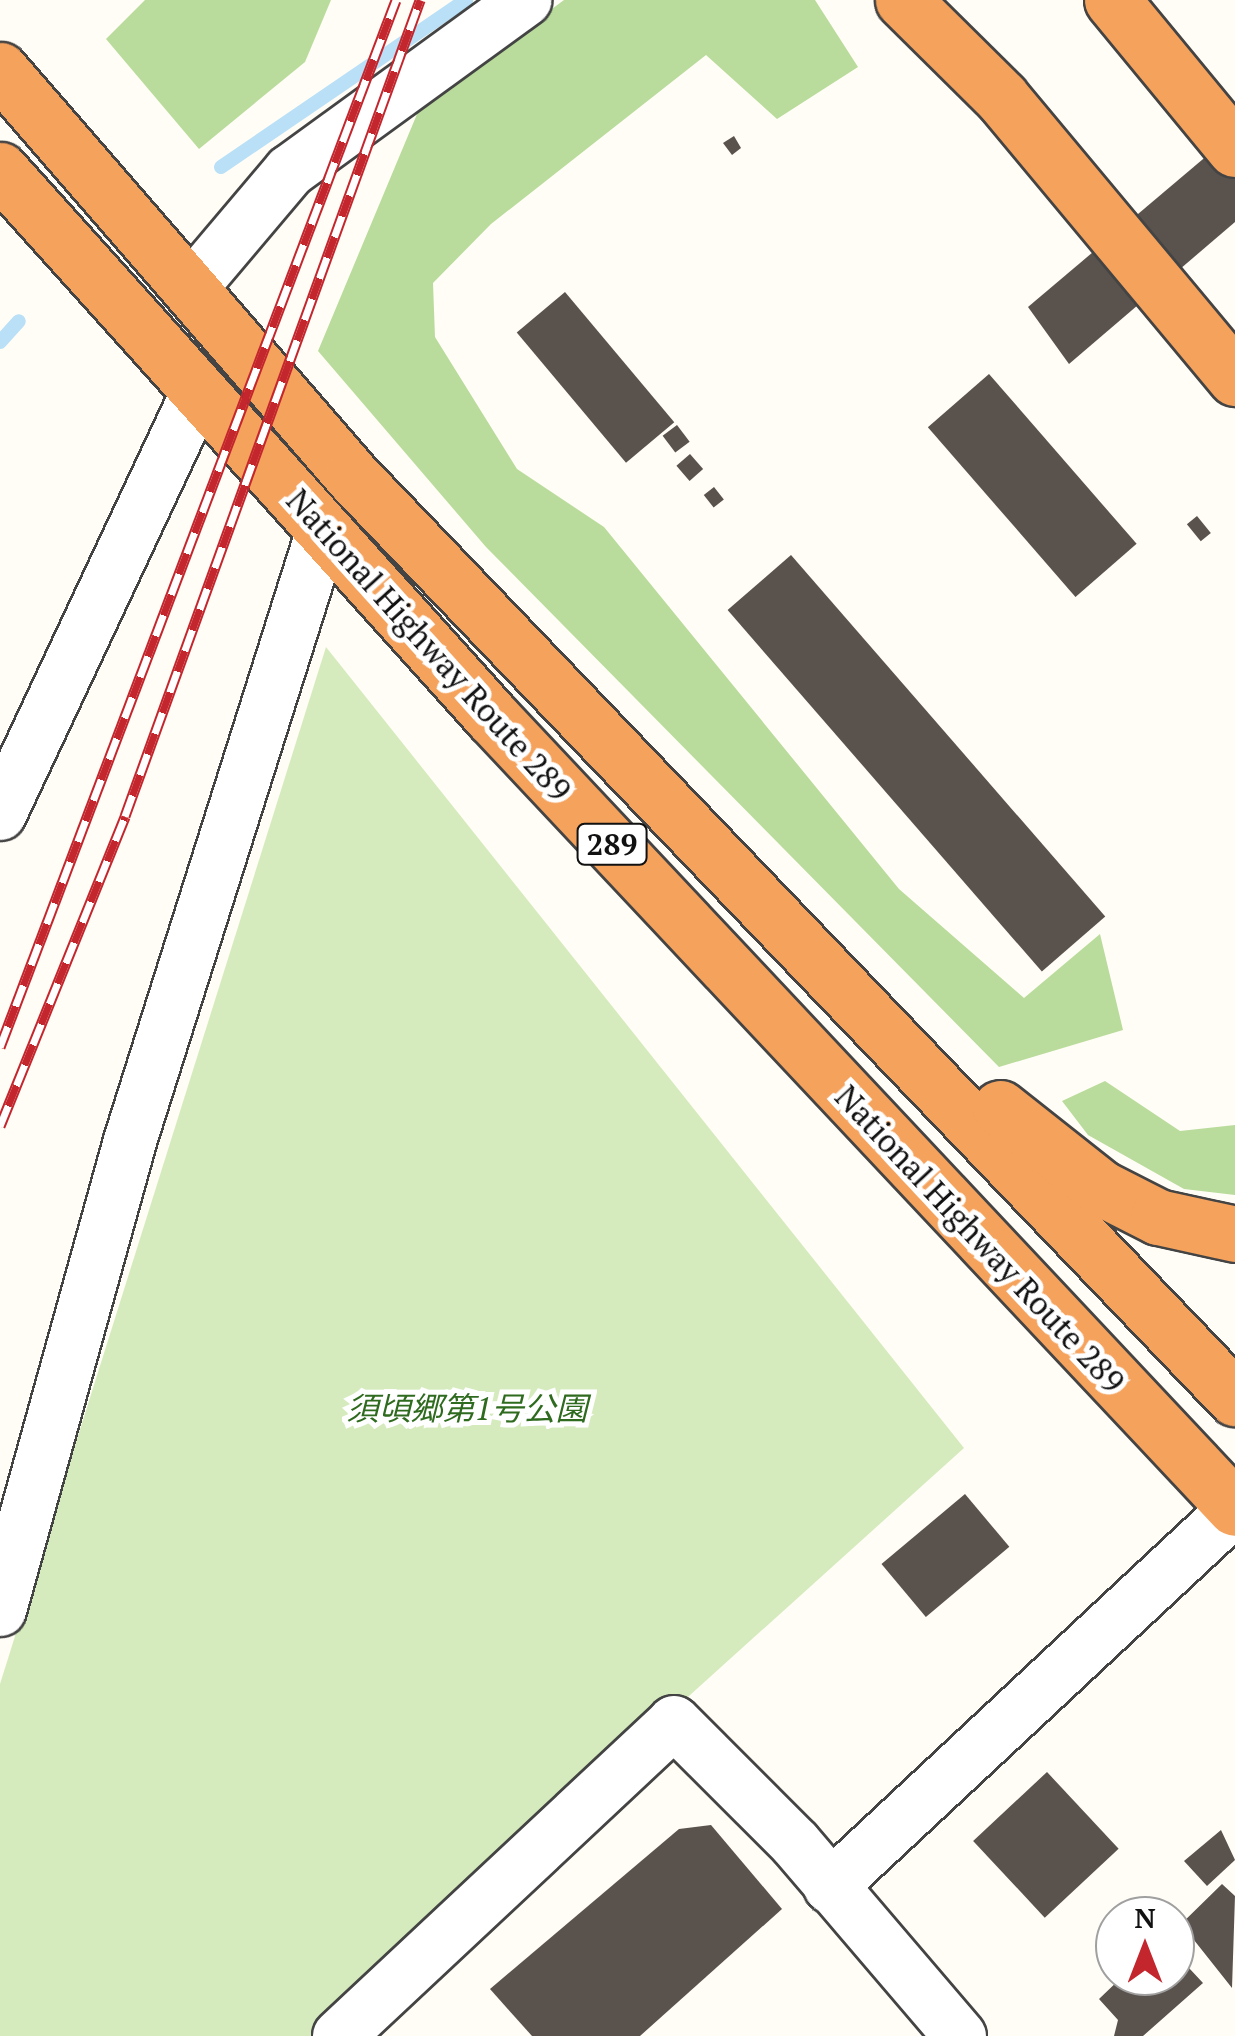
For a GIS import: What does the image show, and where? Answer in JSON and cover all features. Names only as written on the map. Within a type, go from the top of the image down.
[{"type":"highway","points":[[903,0],[1001,98]]},
{"type":"highway","points":[[930,0],[1001,98],[1235,378]]},
{"type":"highway","points":[[1112,0],[1235,148]]},
{"type":"highway","name":"National Highway Route 289","points":[[0,70],[352,476],[1235,1398]]},
{"type":"highway","name":"National Highway Route 289","points":[[0,170],[323,530],[1235,1509]]},
{"type":"highway","points":[[754,892],[1101,1188],[1158,1217],[1235,1234]]},
{"type":"street","points":[[191,288],[290,171],[525,0]]},
{"type":"street","points":[[0,814],[200,390]]},
{"type":"street","points":[[0,1610],[130,1142],[323,530]]},
{"type":"street","points":[[830,1887],[1235,1509]]},
{"type":"street","points":[[339,2036],[674,1722],[830,1887],[960,2036]]},
{"type":"green space","points":[[145,0],[331,0],[305,62],[199,149],[106,39]]},
{"type":"green space","points":[[564,0],[815,0],[858,67],[777,119],[706,55],[491,224],[433,283],[435,337],[517,469],[604,527],[899,889],[1024,998],[1100,934],[1123,1030],[999,1067],[486,547],[318,351],[420,107]]},
{"type":"green space","name":"須頃郷第1号公園","points":[[326,647],[964,1448],[312,2036],[0,2036],[0,1684]]},
{"type":"green space","points":[[1105,1081],[1180,1131],[1235,1125],[1235,1195],[1184,1189],[1088,1135],[1062,1101]]},
{"type":"building","points":[[1235,132],[1235,222],[1069,364],[1028,307]]},
{"type":"building","points":[[734,136],[741,148],[732,155],[723,143]]},
{"type":"building","points":[[565,292],[674,422],[626,463],[517,332]]},
{"type":"building","points":[[989,374],[1137,544],[1075,597],[928,427]]},
{"type":"building","points":[[677,425],[690,442],[675,453],[663,436]]},
{"type":"building","points":[[690,454],[703,469],[690,481],[676,466]]},
{"type":"building","points":[[714,487],[724,500],[714,508],[704,495]]},
{"type":"building","points":[[1197,516],[1211,533],[1201,541],[1187,524]]},
{"type":"building","points":[[791,555],[1105,917],[1042,972],[728,610]]},
{"type":"building","points":[[965,1494],[1009,1547],[926,1617],[882,1564]]},
{"type":"building","points":[[1047,1772],[1119,1849],[1045,1918],[973,1841]]},
{"type":"building","points":[[711,1825],[782,1909],[640,2036],[532,2036],[490,1989],[679,1829]]},
{"type":"building","points":[[1221,1830],[1235,1860],[1207,1886],[1184,1861]]},
{"type":"building","points":[[1222,1884],[1235,1896],[1232,1988],[1195,1941],[1195,1910]]},
{"type":"building","points":[[1195,1974],[1203,1983],[1195,1990]]},
{"type":"building","points":[[1188,1996],[1143,2036],[1114,2036],[1118,2020],[1099,1999]]},
{"type":"waterway","points":[[221,167],[466,0]]},
{"type":"waterway","points":[[0,342],[19,321]]},
{"type":"railway","points":[[0,1047],[396,0]]},
{"type":"railway","points":[[0,1126],[125,816],[420,0]]}]
